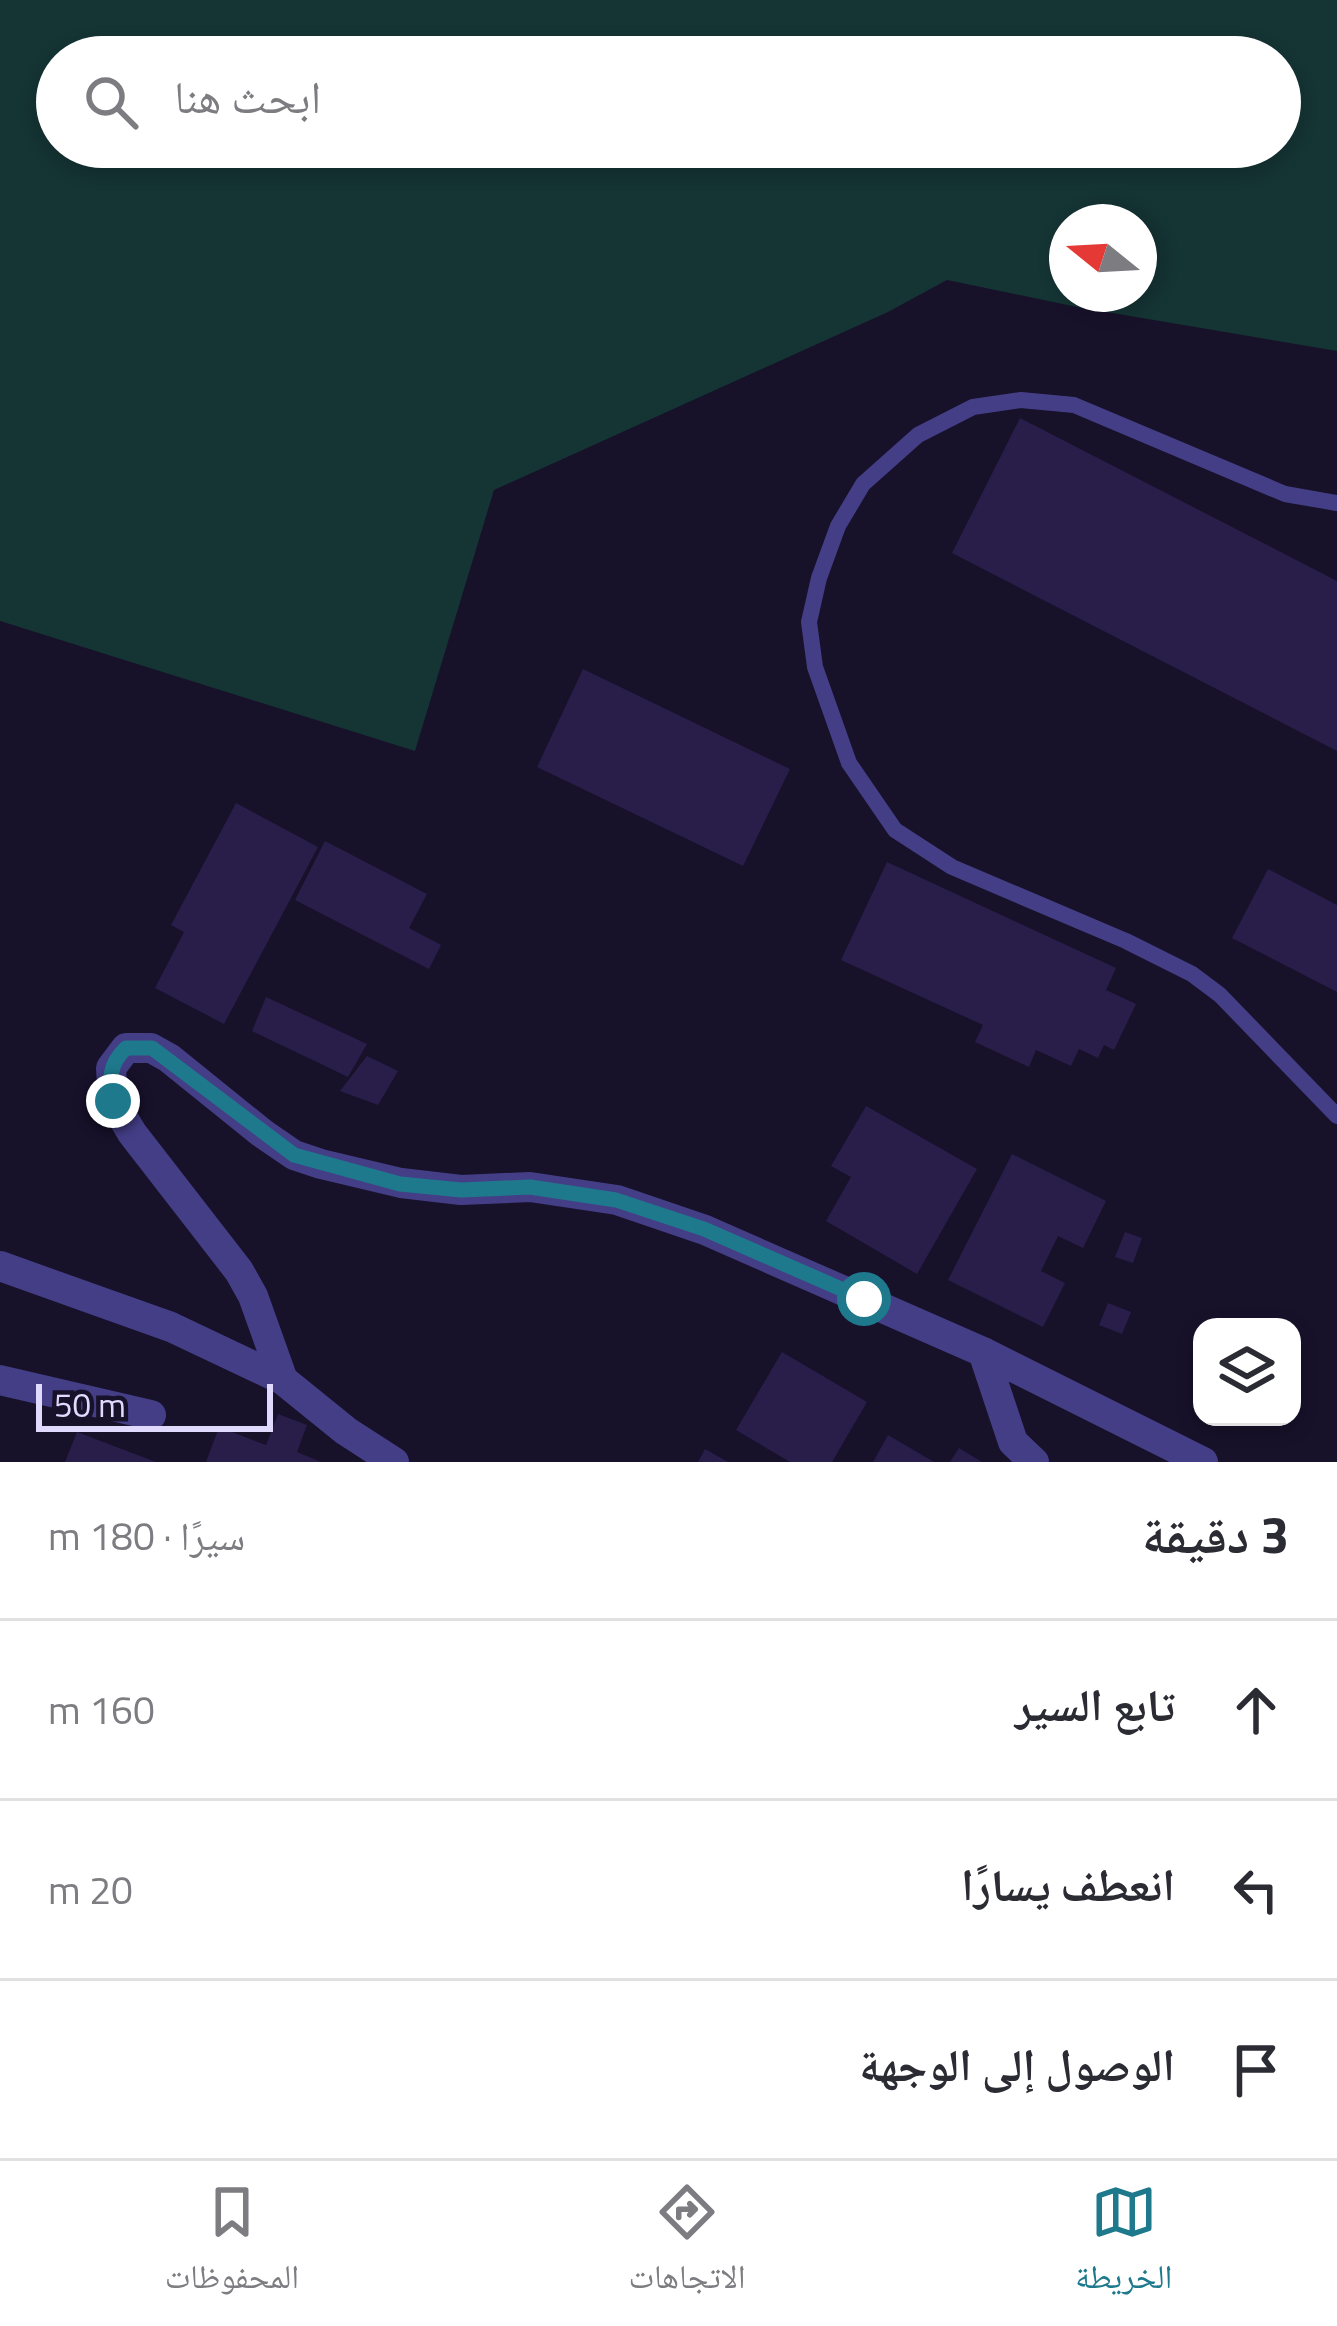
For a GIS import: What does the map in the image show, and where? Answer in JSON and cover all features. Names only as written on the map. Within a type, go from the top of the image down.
[{"type":"street","points":[[283,1380],[253,1296],[239,1271],[113,1101],[111,1068],[126,1048],[152,1048],[169,1058],[262,1133],[307,1160],[400,1184],[461,1190],[530,1187],[616,1200],[704,1229],[983,1352],[1203,1462]]},
{"type":"street","points":[[0,1266],[110,1302],[283,1380],[394,1462]]},
{"type":"street","points":[[983,1352],[1013,1442],[1034,1462]]},
{"type":"street","points":[[0,1380],[152,1415]]},
{"type":"lane","points":[[1337,503],[1285,494],[1074,405],[1021,400],[973,407],[918,435],[863,484],[838,526],[809,622],[815,667],[849,763],[895,830],[952,867],[1192,974],[1220,995],[1337,1116]]},
{"type":"green space","points":[[0,0],[1337,0],[1337,351],[1107,312],[1157,312],[1157,204],[1049,204],[1049,301],[947,280],[888,312],[494,490],[415,751],[0,621]]},
{"type":"building","points":[[1020,418],[1337,581],[1337,751],[952,553]]},
{"type":"building","points":[[583,669],[790,769],[743,866],[537,767]]},
{"type":"building","points":[[236,803],[318,847],[224,1024],[155,988],[184,932],[171,925]]},
{"type":"building","points":[[325,841],[427,894],[409,928],[441,945],[429,969],[295,900]]},
{"type":"building","points":[[887,862],[1116,968],[1106,990],[1136,1004],[1114,1050],[1104,1045],[1098,1058],[1079,1049],[1071,1066],[1036,1050],[1029,1067],[975,1042],[983,1025],[841,960]]},
{"type":"building","points":[[1268,869],[1337,905],[1337,992],[1232,938]]},
{"type":"building","points":[[266,997],[367,1044],[348,1077],[252,1031]]},
{"type":"building","points":[[367,1056],[398,1071],[378,1105],[340,1091]]},
{"type":"building","points":[[866,1106],[977,1169],[917,1274],[826,1221],[851,1177],[831,1166]]},
{"type":"building","points":[[1012,1154],[1106,1201],[1083,1248],[1058,1236],[1041,1271],[1065,1283],[1043,1327],[948,1280]]},
{"type":"building","points":[[1125,1232],[1142,1238],[1133,1263],[1115,1257]]},
{"type":"building","points":[[1108,1303],[1131,1312],[1122,1334],[1099,1325]]},
{"type":"building","points":[[782,1352],[867,1402],[832,1462],[790,1462],[736,1430]]},
{"type":"building","points":[[278,1414],[307,1425],[297,1452],[321,1462],[206,1462],[219,1427],[266,1445]]},
{"type":"building","points":[[77,1432],[156,1462],[65,1462]]},
{"type":"building","points":[[888,1435],[934,1462],[873,1462]]},
{"type":"building","points":[[959,1448],[982,1462],[950,1462]]},
{"type":"building","points":[[705,1449],[728,1462],[698,1462]]},
{"type":"route","points":[[113,1101],[111,1068],[117,1057],[126,1048],[152,1048],[294,1155],[400,1184],[461,1190],[530,1187],[616,1200],[704,1229],[864,1299]]}]
